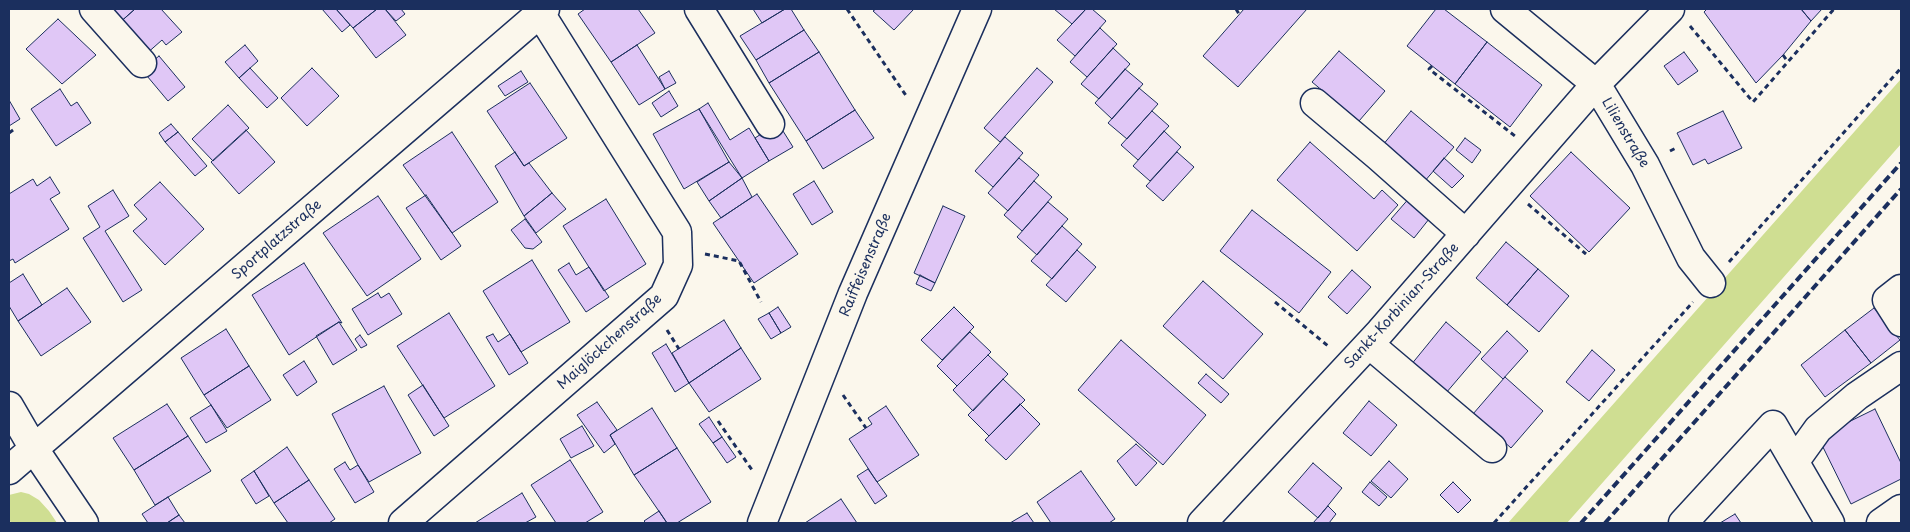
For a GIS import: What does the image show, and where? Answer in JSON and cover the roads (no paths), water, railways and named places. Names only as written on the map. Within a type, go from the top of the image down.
[{"type":"street","points":[[94,9],[142,64]]},
{"type":"street","points":[[699,9],[770,124]]},
{"type":"street","name":"Raiffeisenstraße","points":[[762,523],[856,286],[977,9]]},
{"type":"street","name":"Lilienstraße","points":[[1505,9],[1596,84],[1645,165],[1691,258],[1711,283]]},
{"type":"street","name":"Maiglöckchenstraße","points":[[407,522],[664,296],[678,265],[677,232],[542,11]]},
{"type":"street","name":"Sportplatzstraße","points":[[9,470],[542,11]]},
{"type":"street","name":"Sankt-Korbinian-Straße","points":[[1202,523],[1369,344],[1596,84],[1680,17]]},
{"type":"street","points":[[1315,103],[1466,234]]},
{"type":"street","points":[[1901,288],[1887,300],[1901,322]]},
{"type":"street","points":[[1369,344],[1492,448]]},
{"type":"street","points":[[1795,460],[1818,430],[1857,396],[1901,366]]},
{"type":"street","points":[[9,406],[34,449],[84,523]]},
{"type":"street","points":[[1682,523],[1773,424],[1830,523]]},
{"type":"street","points":[[1881,523],[1901,509]]},
{"type":"railway","points":[[1581,523],[1901,163]]},
{"type":"railway","points":[[1605,523],[1901,189]]}]
